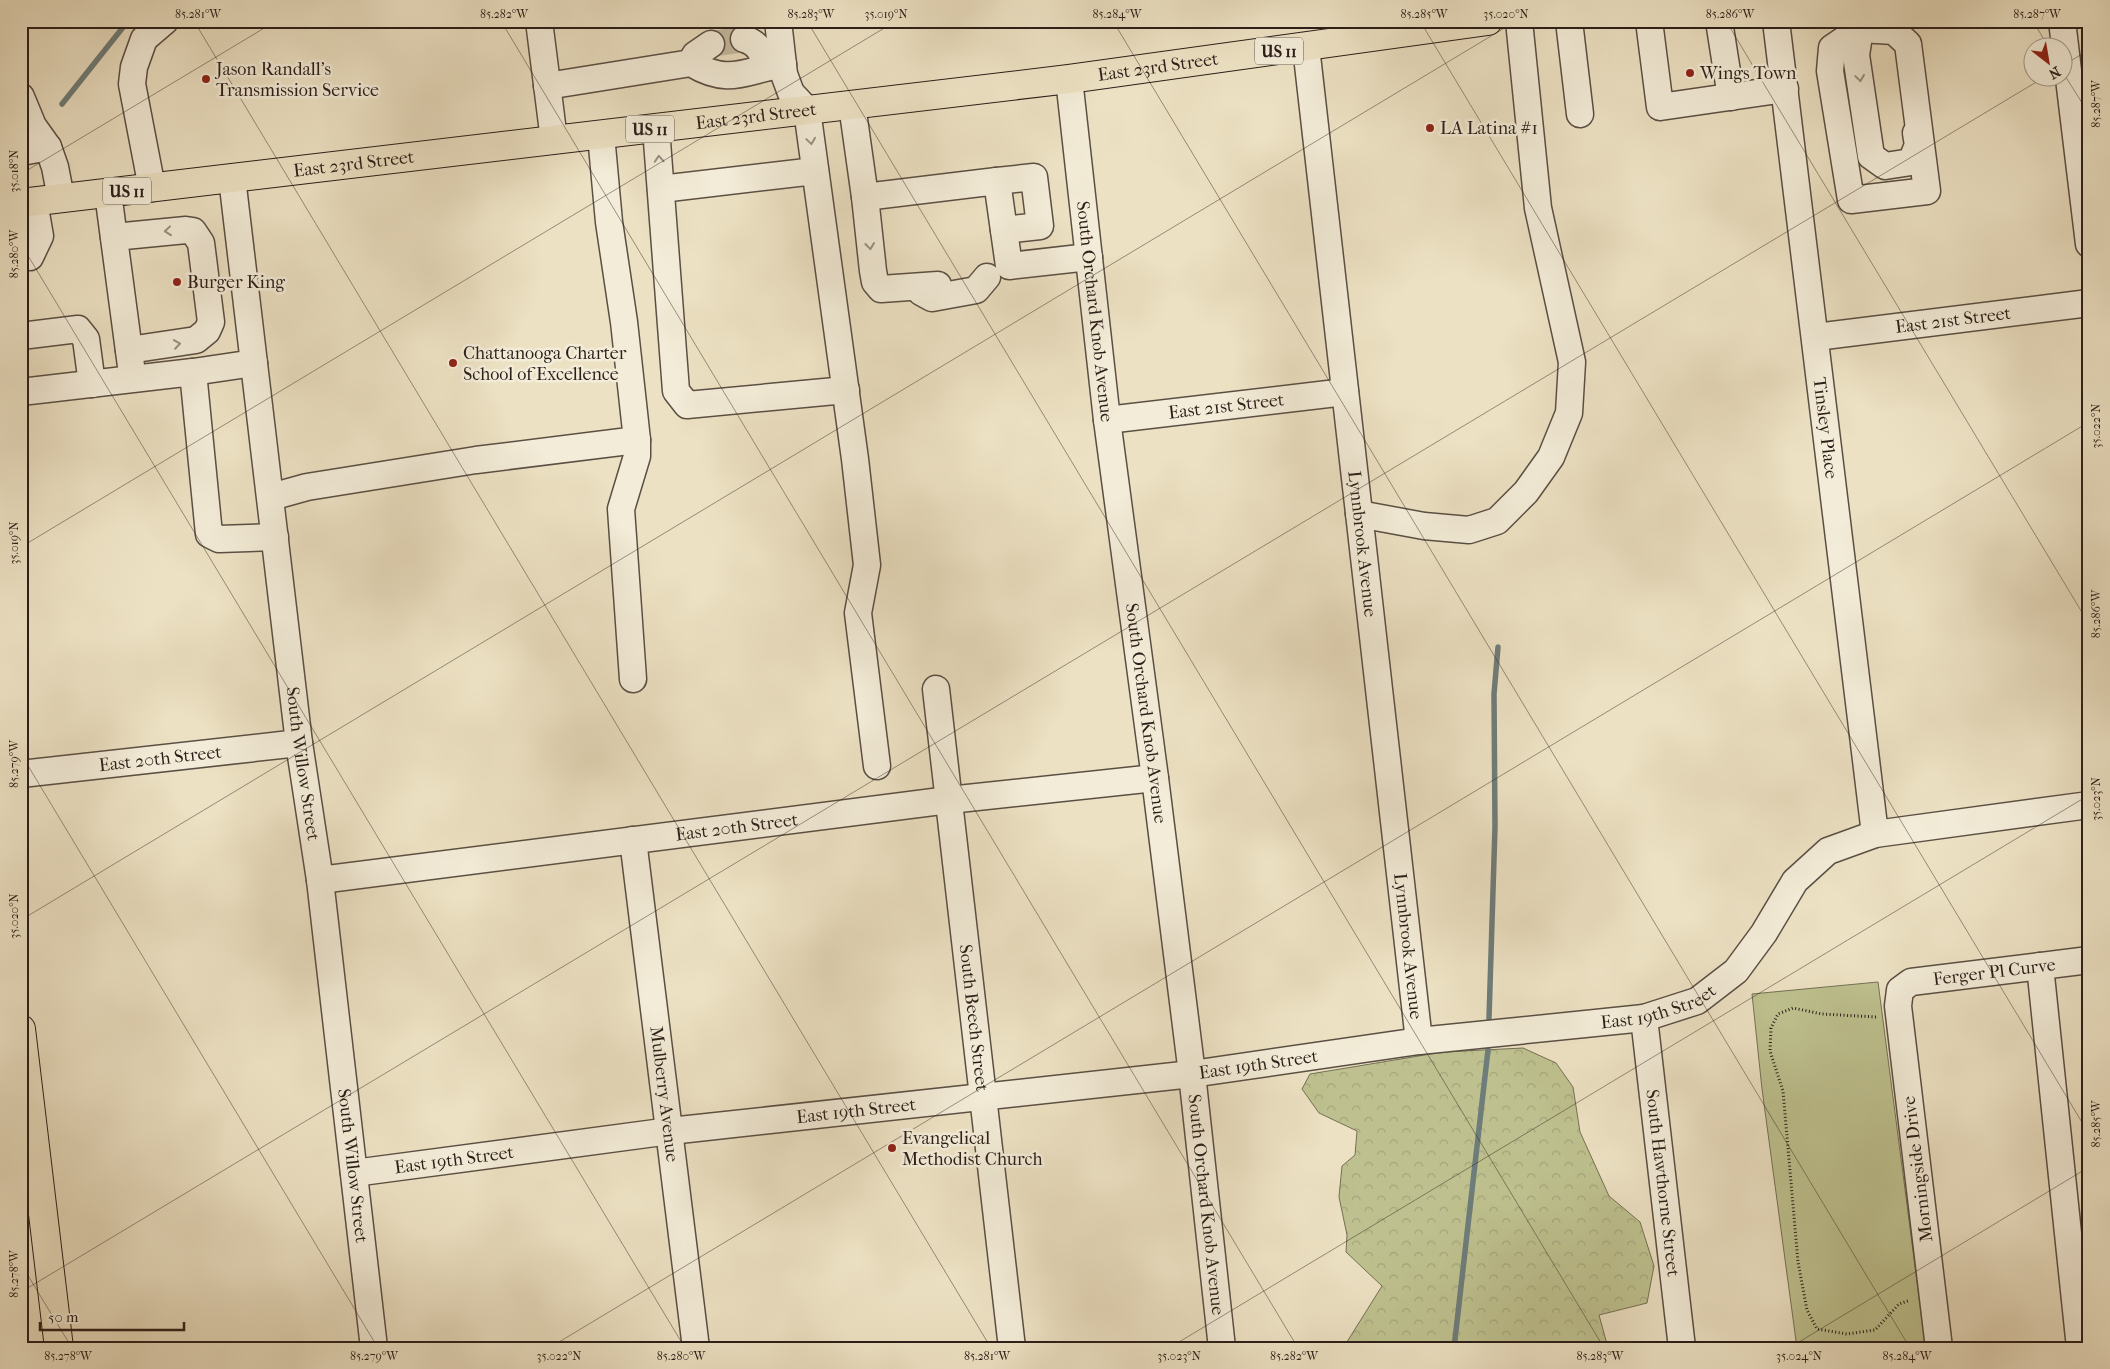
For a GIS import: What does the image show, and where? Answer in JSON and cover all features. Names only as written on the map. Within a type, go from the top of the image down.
[{"type":"main road","name":"East 23rd Street","points":[[28,202],[1069,79],[1488,21]]},
{"type":"main road","points":[[21,1029],[29,1163],[60,1348]]},
{"type":"street","points":[[152,188],[132,84],[134,67],[144,39],[165,21]]},
{"type":"street","points":[[539,21],[554,140]]},
{"type":"street","points":[[775,66],[778,21]]},
{"type":"street","points":[[1359,514],[1424,526],[1469,530],[1497,521],[1526,492],[1551,457],[1569,413],[1572,362],[1538,208],[1519,21]]},
{"type":"street","points":[[1569,21],[1580,114]]},
{"type":"street","points":[[1648,21],[1660,107],[1785,89]]},
{"type":"street","points":[[1719,21],[1731,97]]},
{"type":"street","name":"Tinsley Place","points":[[1776,21],[1876,834]]},
{"type":"street","points":[[2062,21],[2089,244]]},
{"type":"street","points":[[1859,25],[1894,31],[1908,44],[1927,191],[1851,200],[1830,71],[1832,48],[1859,25]]},
{"type":"street","points":[[1859,25],[1856,55],[1871,156],[1885,166],[1911,162],[1918,145],[1902,47],[1894,31]]},
{"type":"street","points":[[744,39],[753,41],[784,74],[791,93],[807,110],[846,390],[867,565],[858,612],[877,766]]},
{"type":"street","points":[[691,63],[695,55],[711,44]]},
{"type":"street","name":"Lynnbrook Avenue","points":[[1306,47],[1419,1041]]},
{"type":"street","points":[[547,86],[691,63],[704,71],[719,76],[736,76],[775,66]]},
{"type":"street","name":"South Orchard Knob Avenue","points":[[1069,79],[1108,420],[1192,1074],[1222,1348]]},
{"type":"street","points":[[21,97],[34,131],[55,167],[61,198]]},
{"type":"street","points":[[852,105],[875,282],[881,289],[938,285]]},
{"type":"street","points":[[656,128],[676,391],[687,405],[846,390]]},
{"type":"street","points":[[21,149],[27,151],[34,131]]},
{"type":"street","points":[[601,135],[609,222],[624,322],[637,440],[637,456],[621,509],[633,679]]},
{"type":"street","points":[[661,189],[815,171]]},
{"type":"street","points":[[865,197],[1034,177],[1040,226],[1004,230]]},
{"type":"street","name":"South Willow Street","points":[[232,178],[299,743],[320,880],[374,1348]]},
{"type":"street","points":[[911,288],[932,298],[976,290],[987,275],[1004,230],[997,181]]},
{"type":"street","points":[[108,193],[132,379]]},
{"type":"street","points":[[28,202],[31,244]]},
{"type":"street","points":[[114,237],[186,230],[192,231],[201,243],[211,322],[206,331],[196,340],[184,343],[129,350]]},
{"type":"street","points":[[987,275],[1089,257]]},
{"type":"street","name":"East 21st Street","points":[[1816,337],[2089,304]]},
{"type":"street","points":[[21,336],[78,329],[86,339],[92,384]]},
{"type":"street","points":[[21,392],[254,363]]},
{"type":"street","points":[[193,372],[209,534],[219,539],[275,537]]},
{"type":"street","name":"East 21st Street","points":[[1108,420],[1345,392]]},
{"type":"street","points":[[271,497],[307,487],[476,460],[637,440]]},
{"type":"street","name":"South Beech Street","points":[[936,689],[1012,1348]]},
{"type":"street","name":"East 20th Street","points":[[21,774],[299,743]]},
{"type":"street","name":"East 20th Street","points":[[320,880],[949,800],[1155,778]]},
{"type":"street","name":"East 19th Street","points":[[354,1173],[670,1131],[1192,1074],[1419,1041],[1644,1018],[1697,1001],[1736,971],[1764,933],[1796,881],[1828,851],[1876,834],[2089,805]]},
{"type":"street","name":"Mulberry Avenue","points":[[633,840],[696,1348]]},
{"type":"street","name":"Ferger Pl Curve","points":[[1900,990],[1911,982],[2089,960]]},
{"type":"street","points":[[2040,966],[2080,1348]]},
{"type":"street","name":"Morningside Drive","points":[[1900,990],[1898,1006],[1939,1348]]},
{"type":"street","name":"South Hawthorne Street","points":[[1644,1018],[1682,1348]]},
{"type":"path","points":[[1900,1016],[1822,1014],[1793,1008],[1778,1014],[1771,1028],[1770,1051],[1783,1092],[1798,1262],[1807,1310],[1817,1329],[1847,1334],[1875,1330],[1899,1304],[1932,1293]]},
{"type":"green space","points":[[1878,982],[1925,1343],[1883,1348],[1797,1348],[1762,1089],[1752,994]]},
{"type":"green space","points":[[1523,1048],[1556,1063],[1573,1087],[1580,1132],[1609,1196],[1640,1222],[1654,1266],[1647,1303],[1599,1315],[1608,1348],[1345,1348],[1345,1345],[1382,1286],[1346,1252],[1347,1235],[1339,1197],[1342,1166],[1355,1155],[1357,1131],[1319,1113],[1302,1089],[1310,1074],[1443,1052]]},
{"type":"waterway","points":[[62,104],[128,21]]},
{"type":"waterway","points":[[1489,1018],[1495,827],[1494,694],[1498,647]]},
{"type":"waterway","points":[[1454,1348],[1488,1050]]},
{"type":"tunnel","points":[[711,44],[744,39]]},
{"type":"place","name":"Wings Town","points":[[1690,73]]},
{"type":"place","name":"Jason Randall's Transmission Service","points":[[206,79]]},
{"type":"place","name":"LA Latina #1","points":[[1430,128]]},
{"type":"place","name":"Burger King","points":[[177,282]]},
{"type":"place","name":"Chattanooga Charter School of Excellence","points":[[453,363]]},
{"type":"place","name":"Evangelical Methodist Church","points":[[892,1148]]}]
